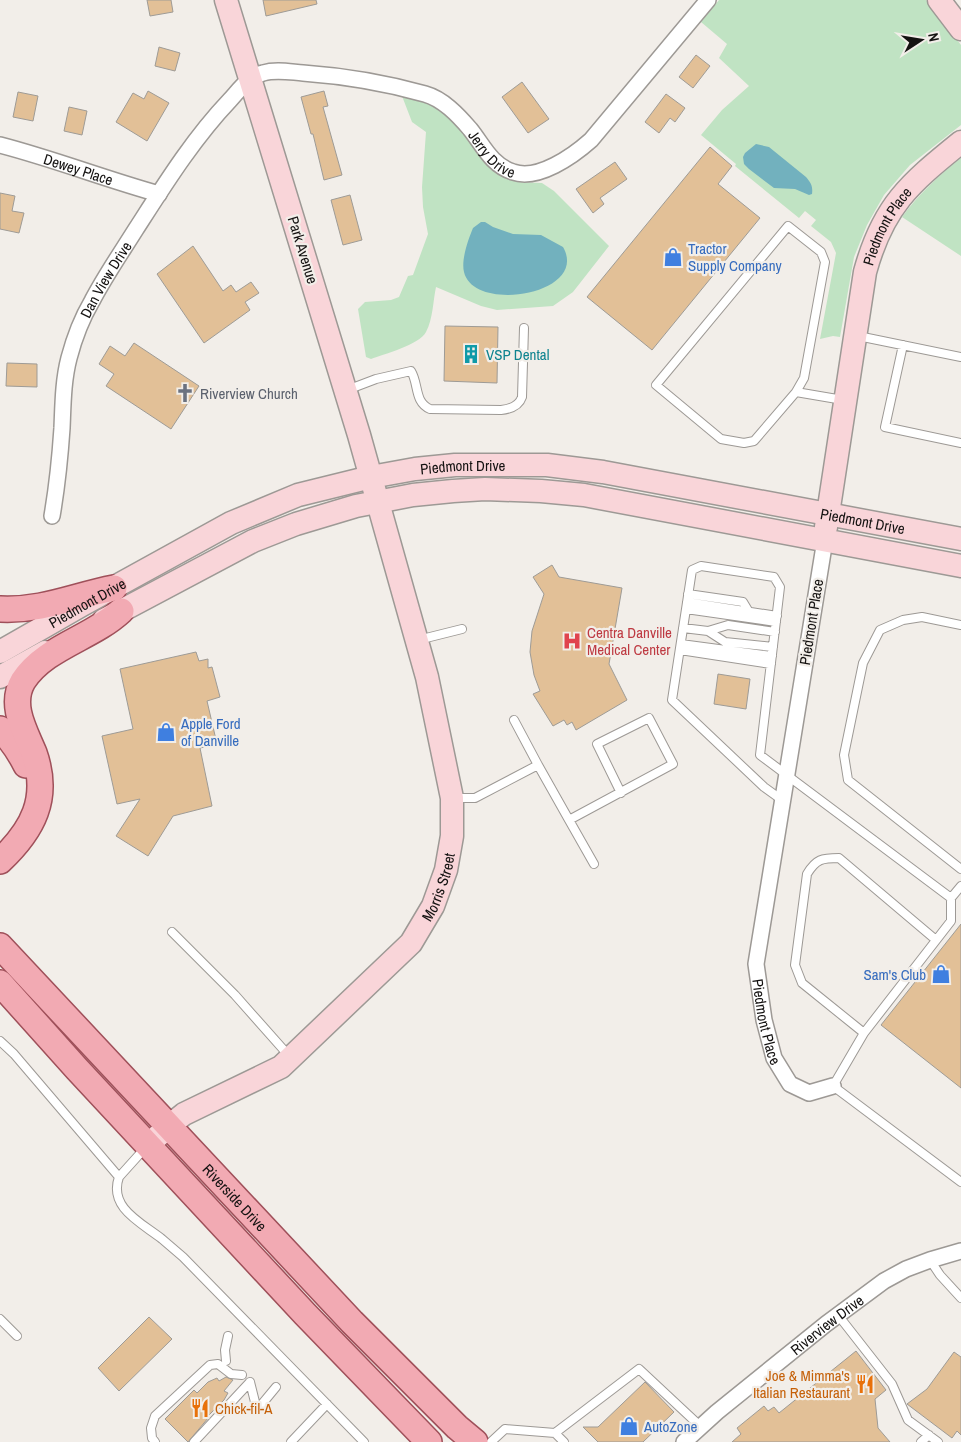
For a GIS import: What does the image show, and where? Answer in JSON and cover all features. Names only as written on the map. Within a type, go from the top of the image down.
[{"type":"main road","name":"Park Avenue","points":[[226,0],[346,390],[377,501]]},
{"type":"main road","points":[[939,0],[961,29]]},
{"type":"main road","name":"Piedmont Place","points":[[825,540],[827,514],[865,272],[872,248],[882,224],[906,190],[923,172],[961,142]]},
{"type":"main road","name":"Piedmont Drive","points":[[0,652],[231,523],[298,495],[371,477],[415,469],[456,465],[547,465],[603,472],[961,539]]},
{"type":"main road","name":"Piedmont Drive","points":[[0,677],[253,541],[296,524],[377,501],[453,491],[485,489],[584,495],[961,566]]},
{"type":"main road","name":"Morris Street","points":[[148,1145],[169,1126],[194,1108],[281,1067],[291,1059],[411,943],[433,906],[446,870],[452,836],[452,798],[427,677],[377,501]]},
{"type":"main road","points":[[0,609],[39,608],[114,588]]},
{"type":"main road","points":[[0,860],[15,847],[27,831],[39,804],[39,773],[19,718],[18,698],[22,683],[44,658],[108,623],[121,611]]},
{"type":"main road","points":[[0,729],[20,752],[26,765],[28,792],[24,809],[18,822],[9,834],[0,841]]},
{"type":"main road","name":"Riverside Drive","points":[[0,946],[352,1322],[457,1427],[475,1442]]},
{"type":"main road","name":"Riverside Drive","points":[[0,983],[77,1069],[305,1314],[429,1442]]},
{"type":"street","name":"Jerry Drive","points":[[250,79],[262,73],[275,71],[322,74],[378,83],[427,95],[446,105],[470,129],[492,160],[502,168],[514,173],[524,174],[556,165],[578,152],[591,140],[708,0]]},
{"type":"street","name":"Dan View Drive","points":[[52,516],[58,476],[65,376],[69,357],[91,302],[159,194],[211,120],[250,79]]},
{"type":"street","name":"Dewey Place","points":[[0,145],[159,194]]},
{"type":"street","name":"Piedmont Place","points":[[825,540],[756,964],[764,1020],[774,1058],[790,1084],[809,1093],[833,1086]]},
{"type":"street","name":"Riverview Drive","points":[[684,1442],[700,1426],[838,1315],[884,1281],[906,1269],[961,1251]]},
{"type":"lane","points":[[788,226],[821,252],[825,262],[806,372],[796,392],[758,438],[750,443],[744,443],[721,439],[656,385],[788,226]]},
{"type":"lane","points":[[346,390],[376,379],[411,371],[420,401],[425,407],[430,409],[501,410],[511,408],[518,404],[522,397],[524,328]]},
{"type":"lane","points":[[855,335],[961,357]]},
{"type":"lane","points":[[902,345],[885,427],[961,443]]},
{"type":"lane","points":[[796,392],[845,400]]},
{"type":"lane","points":[[783,800],[764,787],[672,700],[692,570],[701,566],[774,577],[780,587],[760,756],[951,898]]},
{"type":"lane","points":[[687,602],[743,602],[748,612],[776,619]]},
{"type":"lane","points":[[687,602],[776,619]]},
{"type":"lane","points":[[961,625],[922,617],[903,620],[880,630],[863,663],[844,755],[848,780],[961,869]]},
{"type":"lane","points":[[683,628],[708,631],[728,625],[775,632]]},
{"type":"lane","points":[[417,641],[462,629]]},
{"type":"lane","points":[[708,631],[725,642],[773,647]]},
{"type":"lane","points":[[680,647],[771,660]]},
{"type":"lane","points":[[569,820],[621,792],[673,764],[649,718],[597,744],[621,792]]},
{"type":"lane","points":[[514,720],[594,864]]},
{"type":"lane","points":[[452,798],[475,798],[538,765]]},
{"type":"lane","points":[[864,1033],[802,983],[795,965],[807,874],[813,864],[824,858],[839,858],[936,940]]},
{"type":"lane","points":[[961,886],[951,898],[951,921],[864,1033],[833,1086],[961,1182]]},
{"type":"lane","points":[[172,932],[235,995],[291,1059]]},
{"type":"lane","points":[[0,1041],[14,1054],[119,1177]]},
{"type":"lane","points":[[148,1145],[119,1177],[116,1186],[117,1196],[125,1210],[136,1222],[162,1239],[183,1257],[364,1442]]},
{"type":"lane","points":[[930,1260],[940,1275],[961,1298]]},
{"type":"lane","points":[[838,1315],[892,1384],[908,1420],[938,1442]]},
{"type":"lane","points":[[0,1319],[17,1336]]},
{"type":"lane","points":[[226,1361],[224,1350],[228,1336]]},
{"type":"lane","points":[[155,1442],[152,1438],[151,1428],[155,1416],[210,1365],[218,1364],[231,1374],[242,1375]]},
{"type":"lane","points":[[555,1433],[639,1369],[700,1426]]},
{"type":"lane","points":[[194,1442],[250,1382],[257,1410],[276,1387]]},
{"type":"lane","points":[[291,1442],[327,1404]]},
{"type":"lane","points":[[491,1442],[505,1429],[555,1433],[564,1442]]},
{"type":"lane","points":[[921,1442],[929,1435]]},
{"type":"green space","points":[[719,0],[926,0],[961,45],[961,125],[910,165],[884,195],[867,225],[854,257],[840,337],[833,336],[820,339],[836,253],[831,242],[811,226],[816,220],[805,211],[799,218],[735,166],[736,164],[701,135],[722,110],[749,86],[719,58],[727,44],[701,22]]},
{"type":"green space","points":[[402,96],[427,101],[441,110],[464,134],[490,166],[504,177],[517,182],[542,183],[554,191],[609,246],[573,292],[553,306],[497,310],[481,306],[436,287],[430,321],[422,337],[409,345],[371,359],[366,357],[358,309],[365,302],[391,300],[399,297],[408,276],[413,275],[428,234],[423,207],[422,187],[426,132],[412,122]]},
{"type":"green space","points":[[961,158],[961,256],[902,217],[929,186]]},
{"type":"water","points":[[756,144],[769,147],[806,177],[811,185],[812,194],[809,195],[795,189],[774,188],[749,169],[744,164],[743,157]]},
{"type":"water","points":[[481,222],[513,234],[541,235],[563,247],[567,263],[560,277],[546,287],[527,293],[507,295],[487,292],[472,285],[464,272],[464,256],[473,228]]},
{"type":"building","points":[[147,0],[171,0],[173,12],[150,16]]},
{"type":"building","points":[[263,0],[316,0],[317,4],[266,16]]},
{"type":"building","points":[[159,47],[180,53],[175,71],[155,66]]},
{"type":"building","points":[[696,55],[710,66],[693,88],[679,77]]},
{"type":"building","points":[[522,82],[549,119],[528,133],[502,97]]},
{"type":"building","points":[[148,91],[169,103],[147,141],[116,122],[133,93],[144,99]]},
{"type":"building","points":[[324,91],[328,106],[323,107],[342,175],[324,180],[313,134],[311,134],[301,97]]},
{"type":"building","points":[[18,92],[38,96],[33,121],[13,117]]},
{"type":"building","points":[[666,94],[685,108],[675,122],[670,118],[659,133],[645,122]]},
{"type":"building","points":[[69,107],[87,111],[82,135],[64,131]]},
{"type":"building","name":"Tractor Supply Company","points":[[710,147],[732,166],[718,184],[760,218],[652,350],[587,297]]},
{"type":"building","points":[[615,162],[627,179],[600,198],[604,204],[593,213],[576,189]]},
{"type":"building","points":[[0,193],[15,196],[12,211],[24,213],[19,233],[0,229]]},
{"type":"building","points":[[350,195],[362,240],[343,245],[331,200]]},
{"type":"building","points":[[193,246],[223,291],[231,285],[236,292],[251,282],[259,293],[245,302],[250,310],[204,343],[157,274]]},
{"type":"building","name":"VSP Dental","points":[[445,326],[498,327],[497,383],[444,381]]},
{"type":"building","points":[[134,343],[199,386],[171,429],[106,386],[114,374],[99,364],[110,346],[125,356]]},
{"type":"building","points":[[7,363],[37,364],[37,387],[6,386]]},
{"type":"building","name":"Centra Danville Medical Center","points":[[552,565],[559,577],[622,588],[609,664],[627,700],[576,730],[572,722],[567,725],[564,720],[553,726],[533,694],[540,691],[534,675],[530,652],[532,631],[544,594],[533,577]]},
{"type":"building","name":"Apple Ford of Danville","points":[[196,652],[199,661],[208,659],[208,668],[212,667],[220,697],[207,701],[217,744],[200,748],[212,806],[173,816],[148,856],[116,836],[140,799],[117,804],[102,736],[133,729],[120,669]]},
{"type":"building","points":[[718,674],[750,679],[746,709],[714,704]]},
{"type":"building","name":"Sam's Club","points":[[961,924],[961,1088],[881,1025]]},
{"type":"building","points":[[149,1317],[172,1339],[119,1391],[98,1368]]},
{"type":"building","points":[[856,1351],[886,1390],[875,1399],[878,1428],[890,1442],[732,1442],[741,1434],[737,1428],[764,1406],[768,1411],[774,1407],[779,1413]]},
{"type":"building","points":[[954,1352],[961,1357],[961,1435],[957,1431],[952,1438],[907,1404],[927,1389]]},
{"type":"building","points":[[226,1377],[233,1380],[224,1391],[228,1393],[224,1400],[208,1416],[188,1442],[165,1419],[194,1390],[197,1393],[208,1382],[217,1378],[219,1381]]},
{"type":"building","points":[[645,1382],[674,1412],[643,1442],[598,1442],[583,1427],[598,1427]]},
{"type":"place","name":"Tractor Supply Company","points":[[673,257]]},
{"type":"place","name":"VSP Dental","points":[[471,354]]},
{"type":"place","name":"Riverview Church","points":[[185,393]]},
{"type":"place","name":"Centra Danville Medical Center","points":[[572,641]]},
{"type":"place","name":"Apple Ford of Danville","points":[[166,732]]},
{"type":"place","name":"Sam's Club","points":[[941,974]]},
{"type":"place","name":"Joe & Mimma's Italian Restaurant","points":[[865,1384]]},
{"type":"place","name":"Chick-fil-A","points":[[200,1408]]},
{"type":"place","name":"AutoZone","points":[[629,1426]]}]
